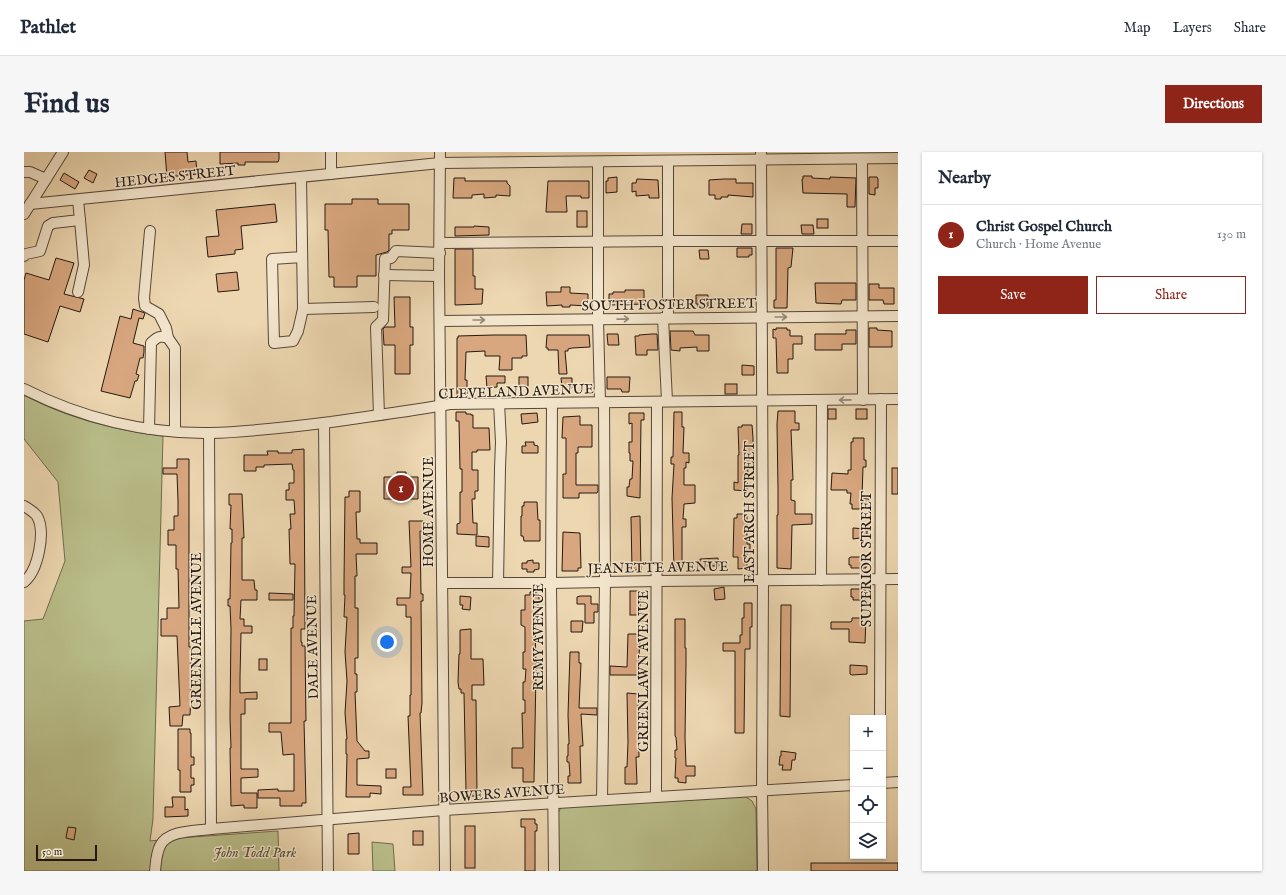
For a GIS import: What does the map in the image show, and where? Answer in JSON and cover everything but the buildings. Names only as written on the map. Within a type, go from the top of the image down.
[{"type":"street","points":[[24,214],[64,152]]},
{"type":"street","points":[[331,152],[331,174]]},
{"type":"street","name":"HOME AVENUE","points":[[440,152],[439,276],[445,871]]},
{"type":"street","name":"HEDGES STREET","points":[[30,204],[440,164],[668,161],[761,156],[862,158],[880,155],[898,158]]},
{"type":"street","name":"EAST ARCH STREET","points":[[761,156],[763,400],[763,871]]},
{"type":"street","points":[[862,158],[863,400]]},
{"type":"street","name":"GREENLAWN AVENUE","points":[[656,797],[658,580],[668,161]]},
{"type":"street","points":[[598,162],[598,319],[602,402],[605,582],[602,800]]},
{"type":"street","points":[[24,172],[30,172],[46,179]]},
{"type":"street","points":[[301,177],[303,309],[298,331],[293,341],[274,343],[272,259],[302,257]]},
{"type":"street","points":[[78,200],[84,265],[78,292]]},
{"type":"street","points":[[24,256],[26,254],[40,251],[48,226],[53,223],[80,220]]},
{"type":"street","points":[[150,231],[145,306],[159,314],[166,328],[168,338],[175,348],[175,431]]},
{"type":"street","points":[[379,415],[376,327],[382,320],[385,258],[391,258],[396,251],[440,248],[667,240],[898,241]]},
{"type":"street","points":[[384,275],[439,276]]},
{"type":"street","points":[[303,309],[374,307]]},
{"type":"street","name":"SOUTH FOSTER STREET","points":[[440,321],[898,316]]},
{"type":"street","points":[[149,429],[151,343],[155,338],[160,336],[168,338]]},
{"type":"street","name":"CLEVELAND AVENUE","points":[[24,389],[80,413],[115,422],[149,429],[209,433],[259,431],[450,404],[898,399]]},
{"type":"street","name":"SUPERIOR STREET","points":[[880,715],[881,399]]},
{"type":"street","points":[[821,580],[822,400]]},
{"type":"street","points":[[498,584],[501,442],[499,403]]},
{"type":"street","name":"REMY AVENUE","points":[[552,403],[551,583],[554,871]]},
{"type":"street","name":"DALE AVENUE","points":[[324,423],[328,871]]},
{"type":"street","name":"GREENDALE AVENUE","points":[[209,433],[211,829]]},
{"type":"street","points":[[24,506],[36,516],[41,533],[34,568],[28,579],[24,582]]},
{"type":"street","name":"JEANETTE AVENUE","points":[[443,583],[498,584],[658,580],[821,580],[898,578]]},
{"type":"street","points":[[886,783],[898,782]]},
{"type":"street","name":"BOWERS AVENUE","points":[[155,871],[159,847],[170,835],[211,829],[444,810],[850,785]]},
{"type":"green space","name":"John Todd Park","points":[[24,395],[57,410],[92,422],[163,436],[153,819],[150,841],[278,831],[279,871],[24,871],[24,621],[43,619],[65,561],[58,482],[24,439]]},
{"type":"green space","points":[[743,795],[752,801],[756,809],[757,871],[559,871],[558,813],[562,806]]},
{"type":"green space","points":[[372,842],[393,844],[395,871],[373,871]]},
{"type":"place","name":"Christ Gospel Church","points":[[401,488]]}]
